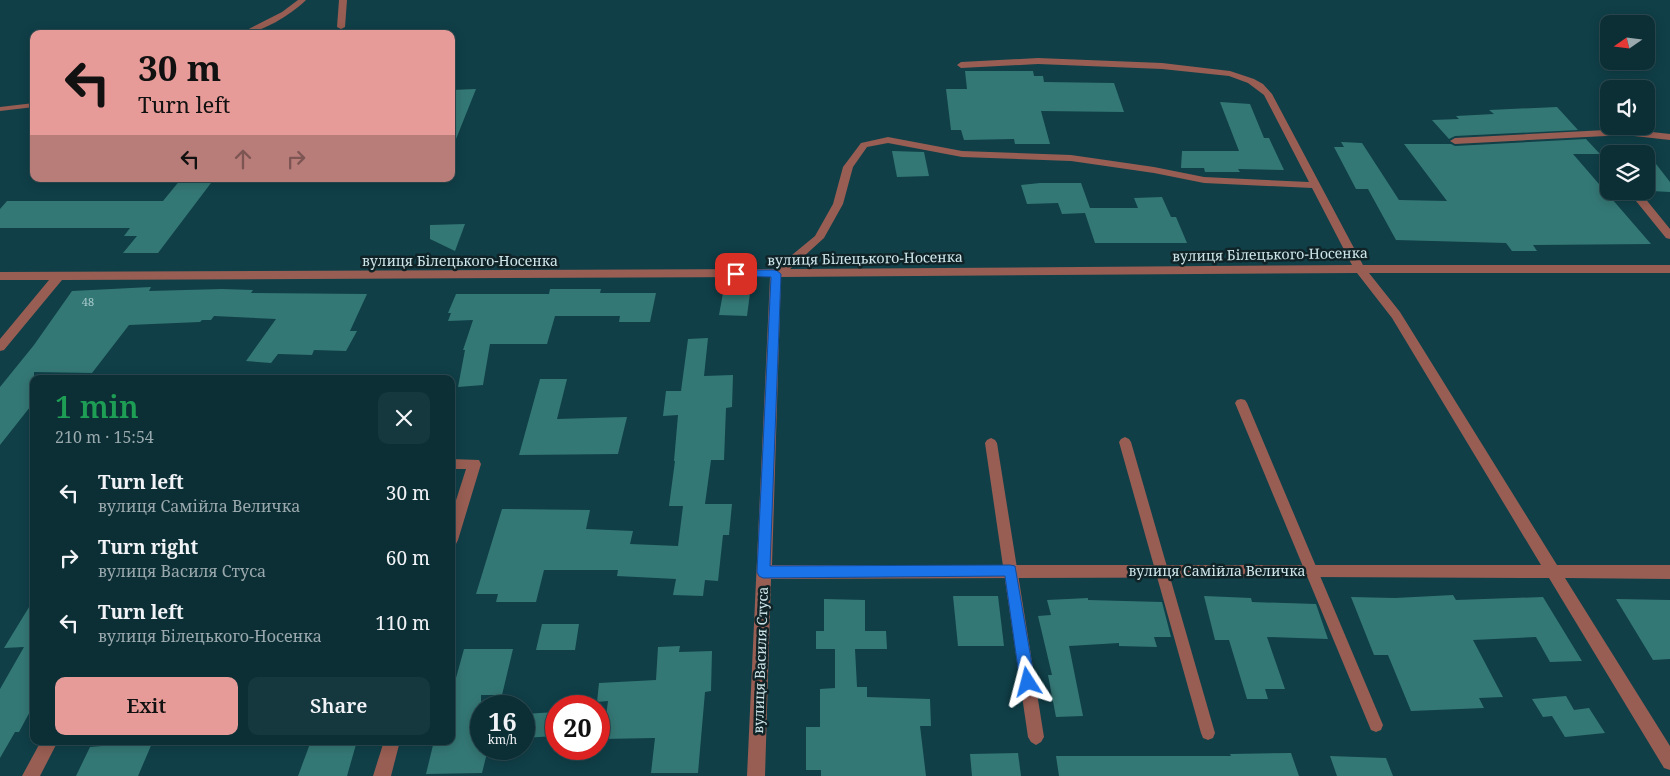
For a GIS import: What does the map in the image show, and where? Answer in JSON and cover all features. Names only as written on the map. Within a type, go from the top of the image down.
[{"type":"street","points":[[961,66],[1038,61],[1144,65],[1230,74],[1260,86],[1268,94],[1360,268],[1396,315],[1670,762]]},
{"type":"street","points":[[1455,141],[1625,132],[1670,137]]},
{"type":"street","points":[[776,274],[819,238],[838,204],[848,167],[864,146],[888,140],[962,154],[1071,158],[1154,170],[1204,180],[1315,184]]},
{"type":"street","points":[[1641,200],[1670,236]]},
{"type":"street","name":"вулиця Білецького-Носенка","points":[[0,276],[776,274],[1360,268],[1670,269]]},
{"type":"street","name":"вулиця Василя Стуса","points":[[756,776],[776,274]]},
{"type":"street","points":[[0,347],[58,276]]},
{"type":"street","points":[[455,464],[474,464],[455,527]]},
{"type":"street","name":"вулиця Самійла Величка","points":[[763,572],[1551,570],[1670,572]]},
{"type":"street","points":[[30,776],[48,745]]},
{"type":"street","points":[[382,776],[391,745]]},
{"type":"lane","points":[[252,30],[285,14],[302,0]]},
{"type":"lane","points":[[341,27],[343,0]]},
{"type":"lane","points":[[0,109],[30,105]]},
{"type":"lane","points":[[1241,403],[1313,570],[1376,725]]},
{"type":"lane","points":[[1125,442],[1208,733]]},
{"type":"lane","points":[[991,443],[1036,737]]},
{"type":"building","points":[[965,71],[1033,71],[1034,76],[1043,76],[1044,82],[1114,83],[1124,112],[1041,111],[1050,144],[1015,144],[1014,139],[964,140],[961,130],[951,130],[946,89],[967,89]]},
{"type":"building","points":[[476,89],[455,142],[455,90]]},
{"type":"building","points":[[1220,102],[1250,104],[1264,138],[1269,138],[1284,170],[1238,169],[1240,172],[1205,172],[1204,168],[1181,168],[1182,151],[1239,151]]},
{"type":"building","points":[[1557,107],[1578,130],[1455,136],[1449,139],[1432,120],[1459,119],[1456,116],[1494,114],[1489,110]]},
{"type":"building","points":[[1586,139],[1600,154],[1573,154],[1600,185],[1600,200],[1613,200],[1651,244],[1533,245],[1537,251],[1512,251],[1506,243],[1396,240],[1368,189],[1356,189],[1334,147],[1344,147],[1341,142],[1362,143],[1399,200],[1447,201],[1404,144],[1451,144],[1455,146]]},
{"type":"building","points":[[892,151],[924,152],[929,176],[897,177]]},
{"type":"building","points":[[1655,163],[1670,182],[1670,192],[1655,191]]},
{"type":"building","points":[[179,182],[212,182],[158,253],[123,253],[137,236],[124,236],[130,228],[0,228],[0,209],[7,201],[163,201]]},
{"type":"building","points":[[1081,183],[1090,208],[1138,208],[1134,198],[1162,197],[1171,217],[1176,217],[1187,243],[1095,243],[1085,213],[1062,214],[1058,203],[1027,204],[1021,185]]},
{"type":"building","points":[[465,224],[455,251],[430,239],[430,225]]},
{"type":"building","points":[[151,287],[149,291],[222,289],[253,290],[251,293],[367,294],[350,331],[357,331],[346,351],[314,350],[312,355],[278,354],[271,363],[246,361],[276,319],[214,316],[211,320],[202,320],[200,322],[129,325],[92,373],[34,372],[34,375],[30,375],[30,407],[0,445],[0,387],[34,345],[72,291]]},
{"type":"building","points":[[550,289],[601,289],[600,293],[656,293],[650,322],[619,322],[620,316],[555,316],[547,344],[490,344],[483,385],[458,387],[465,350],[463,350],[473,320],[448,321],[451,313],[448,313],[456,294],[549,294]]},
{"type":"building","points":[[723,293],[750,293],[747,316],[719,315]]},
{"type":"building","points":[[708,338],[704,376],[733,375],[732,407],[726,408],[724,460],[711,460],[705,504],[732,504],[729,535],[723,535],[718,581],[705,580],[703,596],[673,595],[676,579],[617,576],[618,570],[544,570],[536,602],[496,602],[498,594],[476,594],[502,509],[590,510],[586,529],[633,531],[630,544],[678,546],[683,506],[669,506],[675,461],[678,415],[663,416],[666,391],[681,391],[688,339]]},
{"type":"building","points":[[540,379],[567,379],[557,419],[627,417],[618,454],[519,455]]},
{"type":"building","points":[[1453,595],[1456,600],[1543,597],[1582,661],[1550,662],[1536,637],[1473,640],[1503,697],[1479,698],[1484,708],[1411,711],[1388,655],[1374,655],[1351,597],[1395,598]]},
{"type":"building","points":[[953,596],[998,596],[1004,646],[958,646]]},
{"type":"building","points":[[1204,596],[1251,598],[1252,602],[1316,604],[1328,639],[1267,637],[1285,689],[1265,689],[1268,699],[1247,699],[1229,640],[1215,640]]},
{"type":"building","points":[[1088,598],[1088,600],[1162,602],[1171,637],[1154,637],[1157,647],[1119,646],[1119,643],[1069,646],[1083,716],[1056,717],[1048,675],[1052,675],[1038,616],[1051,615],[1047,600]]},
{"type":"building","points":[[824,599],[865,600],[865,631],[886,631],[887,649],[855,649],[857,687],[867,687],[867,697],[930,699],[931,726],[920,726],[926,776],[821,776],[821,770],[806,770],[806,727],[820,727],[820,689],[835,688],[835,649],[816,649],[816,631],[824,631]]},
{"type":"building","points":[[1616,599],[1670,600],[1670,659],[1653,660]]},
{"type":"building","points":[[30,606],[30,711],[19,732],[15,732],[0,758],[0,689],[24,647],[4,648]]},
{"type":"building","points":[[542,624],[579,624],[575,650],[536,650]]},
{"type":"building","points":[[680,646],[679,652],[712,651],[711,691],[705,692],[698,773],[651,773],[655,738],[610,739],[610,695],[598,695],[599,683],[656,680],[658,647]]},
{"type":"building","points":[[464,649],[513,649],[502,695],[470,695],[470,760],[485,760],[482,773],[426,774],[433,745],[455,745],[455,682]]},
{"type":"building","points":[[1566,696],[1574,710],[1589,708],[1605,733],[1565,737],[1552,716],[1543,717],[1532,699]]},
{"type":"building","points":[[535,713],[545,713],[545,737],[535,737]]},
{"type":"building","points":[[151,745],[138,776],[76,776],[90,747]]},
{"type":"building","points":[[310,745],[356,745],[347,776],[298,776]]},
{"type":"building","points":[[1018,753],[1021,776],[972,776],[970,754]]},
{"type":"building","points":[[1291,753],[1299,776],[1059,776],[1056,756],[1231,756],[1230,754]]},
{"type":"building","points":[[1330,756],[1386,758],[1393,776],[1337,776]]},
{"type":"route","points":[[736,274],[776,274],[763,572],[1010,570],[1028,682]]}]
